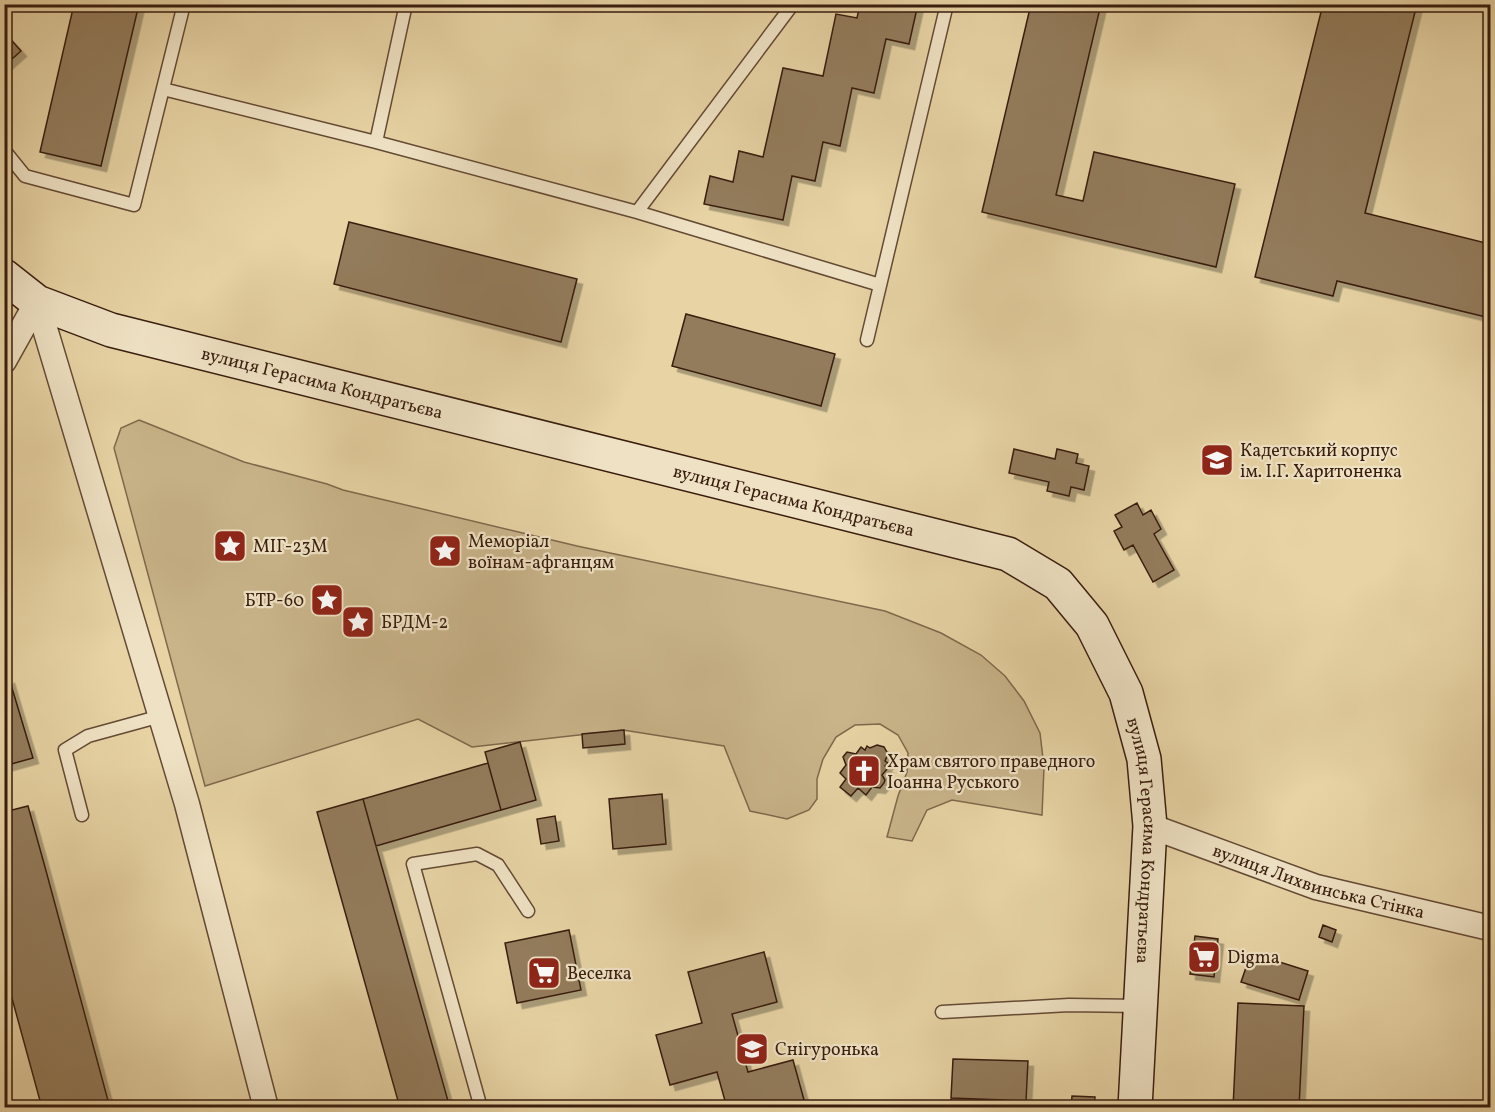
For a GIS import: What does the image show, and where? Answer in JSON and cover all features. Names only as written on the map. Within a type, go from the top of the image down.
[{"type":"main road","name":"вулиця Герасима Кондратьєва","points":[[4,276],[37,302],[111,330],[1008,554],[1058,584],[1092,625],[1126,693],[1144,759],[1150,826],[1135,1107]]},
{"type":"street","points":[[4,361],[37,302]]},
{"type":"street","points":[[37,302],[187,804],[266,1107]]},
{"type":"street","name":"вулиця Лихвинська Стінка","points":[[1150,826],[1316,887],[1491,928]]},
{"type":"lane","points":[[4,150],[25,176],[134,205],[184,4]]},
{"type":"lane","points":[[376,142],[406,4]]},
{"type":"lane","points":[[637,212],[793,4]]},
{"type":"lane","points":[[867,340],[947,4]]},
{"type":"lane","points":[[163,89],[376,142],[637,212],[880,285]]},
{"type":"lane","points":[[82,815],[65,750],[88,736],[161,716]]},
{"type":"lane","points":[[481,1107],[413,864],[477,854],[498,865],[528,911]]},
{"type":"lane","points":[[942,1012],[1069,1005],[1142,1006]]},
{"type":"shaded area","points":[[139,420],[244,462],[343,490],[577,546],[885,611],[941,633],[981,655],[1005,676],[1024,701],[1040,733],[1044,767],[1042,815],[952,800],[927,810],[912,841],[887,837],[907,772],[908,753],[898,735],[880,724],[855,725],[836,737],[823,759],[817,779],[817,799],[809,810],[787,819],[750,811],[724,746],[623,730],[472,747],[418,719],[205,786],[114,448],[121,428]]},
{"type":"building","points":[[74,4],[139,4],[101,166],[40,152]]},
{"type":"building","points":[[860,4],[918,4],[909,44],[886,39],[874,93],[852,88],[840,146],[823,142],[815,181],[792,176],[783,220],[704,204],[710,176],[733,182],[739,151],[763,157],[783,68],[823,76],[836,14],[857,18]]},
{"type":"building","points":[[1031,4],[1101,4],[1056,195],[1083,201],[1094,152],[1235,184],[1216,267],[982,212]]},
{"type":"building","points":[[1323,4],[1417,4],[1365,213],[1490,244],[1490,318],[1337,281],[1333,296],[1255,277]]},
{"type":"building","points":[[4,32],[21,51],[4,66]]},
{"type":"building","points":[[349,222],[577,279],[561,342],[334,284]]},
{"type":"building","points":[[686,314],[835,354],[821,406],[672,366]]},
{"type":"building","points":[[1014,449],[1055,459],[1057,449],[1078,454],[1076,463],[1089,466],[1084,490],[1071,487],[1069,496],[1047,491],[1049,482],[1009,473]]},
{"type":"building","points":[[1137,503],[1143,515],[1151,510],[1161,529],[1154,534],[1174,570],[1153,582],[1133,545],[1124,550],[1114,531],[1122,527],[1115,515]]},
{"type":"building","points":[[9,678],[33,758],[4,766],[4,680]]},
{"type":"building","points":[[624,730],[625,744],[583,748],[582,734]]},
{"type":"building","points":[[520,742],[536,800],[501,810],[485,752]]},
{"type":"building","name":"Храм святого праведного Іоанна Руського","points":[[877,745],[884,747],[888,754],[885,761],[888,763],[885,766],[888,768],[882,775],[884,783],[880,788],[872,787],[866,795],[858,788],[851,796],[840,787],[846,779],[840,773],[846,765],[843,757],[847,752],[856,754],[861,747],[865,750],[867,746],[870,748]]},
{"type":"building","points":[[488,763],[501,810],[376,846],[363,799]]},
{"type":"building","points":[[662,794],[666,844],[613,849],[609,799]]},
{"type":"building","points":[[363,799],[450,1108],[400,1108],[317,812]]},
{"type":"building","points":[[28,806],[110,1108],[42,1108],[4,969],[4,812]]},
{"type":"building","points":[[555,816],[559,841],[541,844],[537,819]]},
{"type":"building","points":[[1323,925],[1336,930],[1332,942],[1319,937]]},
{"type":"building","name":"Веселка","points":[[569,930],[581,990],[517,1003],[505,943]]},
{"type":"building","name":"Digma","points":[[1195,936],[1218,939],[1214,977],[1190,974]]},
{"type":"building","points":[[764,952],[777,1002],[732,1014],[748,1072],[793,1060],[806,1107],[727,1108],[717,1072],[670,1085],[656,1035],[702,1023],[688,972]]},
{"type":"building","points":[[1251,953],[1308,971],[1299,1000],[1241,982]]},
{"type":"building","points":[[1238,1003],[1304,1006],[1299,1108],[1233,1108]]},
{"type":"building","points":[[953,1059],[1028,1061],[1026,1101],[951,1098]]},
{"type":"building","points":[[1072,1096],[1095,1097],[1094,1108],[1071,1108]]},
{"type":"building","points":[[1484,1097],[1490,1097],[1490,1108],[1484,1108]]},
{"type":"building","points":[[951,1098],[1004,1100],[1003,1108],[951,1108]]},
{"type":"place","name":"Кадетський корпус ім. І.Г. Харитоненка","points":[[1217,460]]},
{"type":"place","name":"МІГ-23М","points":[[230,546]]},
{"type":"place","name":"Меморіал воїнам-афганцям","points":[[445,551]]},
{"type":"place","name":"БТР-60","points":[[327,600]]},
{"type":"place","name":"БРДМ-2","points":[[358,622]]},
{"type":"place","name":"Храм святого праведного Іоанна Руського","points":[[864,771]]},
{"type":"place","name":"Digma","points":[[1204,957]]},
{"type":"place","name":"Веселка","points":[[544,973]]},
{"type":"place","name":"Снігуронька","points":[[752,1049]]}]
